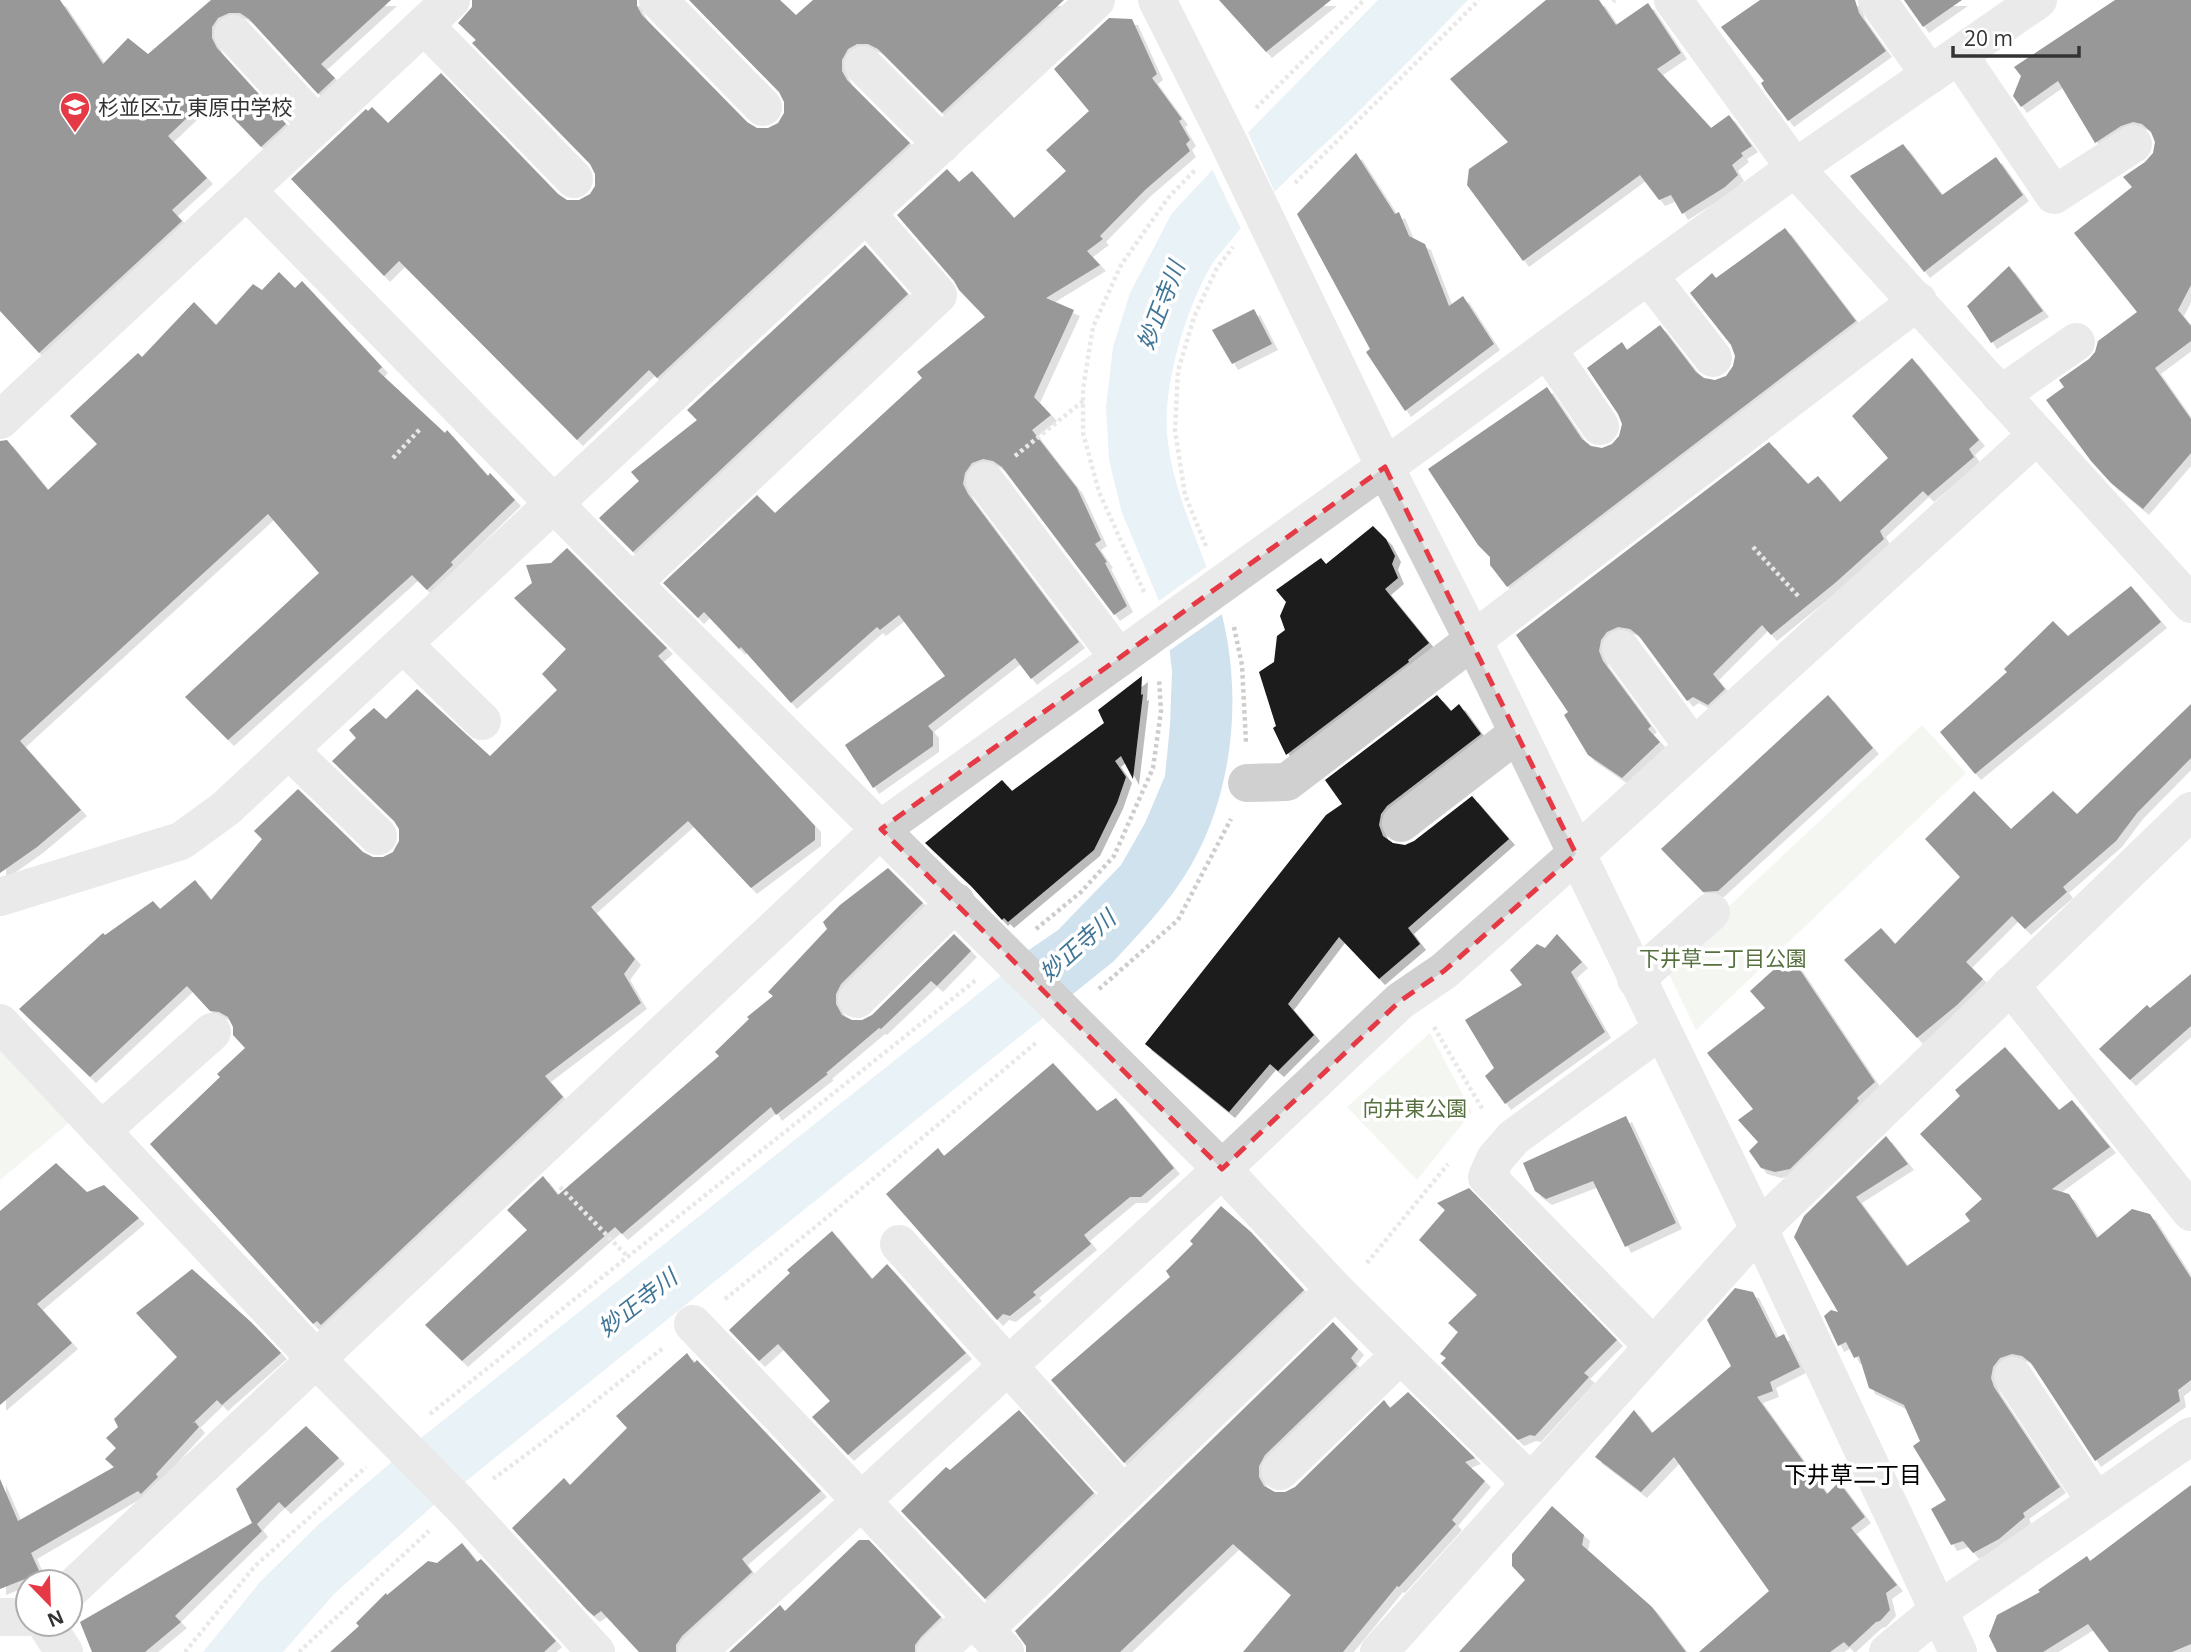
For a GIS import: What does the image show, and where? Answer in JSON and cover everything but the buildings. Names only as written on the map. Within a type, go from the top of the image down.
[{"type":"street","points":[[658,0],[764,107]]},
{"type":"street","points":[[0,897],[181,841],[225,809],[1096,0]]},
{"type":"street","points":[[1157,0],[1385,467],[1474,642],[1759,1229],[1958,1652]]},
{"type":"street","points":[[1674,0],[1795,168],[2191,604]]},
{"type":"street","points":[[1877,0],[1944,65],[2054,195],[2133,145]]},
{"type":"street","points":[[84,1577],[881,829],[1795,168],[2038,0]]},
{"type":"street","points":[[0,420],[437,12],[574,180]]},
{"type":"street","points":[[233,34],[317,125]]},
{"type":"street","points":[[863,65],[942,144]]},
{"type":"street","points":[[247,191],[632,583],[956,902],[1222,1169],[1335,1290],[1531,1483]]},
{"type":"street","points":[[632,583],[939,295],[866,213]]},
{"type":"street","points":[[1648,275],[1713,358]]},
{"type":"street","points":[[1247,783],[1287,782],[1918,302]]},
{"type":"street","points":[[2000,395],[2076,342]]},
{"type":"street","points":[[1546,349],[1600,426]]},
{"type":"street","points":[[697,1652],[1401,1002],[1444,971],[1576,854],[2037,435]]},
{"type":"street","points":[[985,481],[1119,658]]},
{"type":"street","points":[[403,644],[482,721]]},
{"type":"street","points":[[1621,649],[1693,746]]},
{"type":"street","points":[[1401,823],[1518,733]]},
{"type":"street","points":[[289,750],[379,836]]},
{"type":"street","points":[[1379,1652],[1759,1229],[2191,811]]},
{"type":"street","points":[[858,999],[956,902]]},
{"type":"street","points":[[1636,979],[1712,912]]},
{"type":"street","points":[[2010,985],[2191,1212]]},
{"type":"street","points":[[0,1023],[317,1360],[450,1494],[596,1652]]},
{"type":"street","points":[[1653,1346],[1487,1177],[1495,1159],[1513,1138],[1661,1030]]},
{"type":"street","points":[[101,1131],[212,1032]]},
{"type":"street","points":[[899,1244],[1107,1476]]},
{"type":"street","points":[[936,1652],[987,1633],[1335,1290]]},
{"type":"street","points":[[693,1324],[987,1633]]},
{"type":"street","points":[[1280,1471],[1400,1355]]},
{"type":"street","points":[[2013,1376],[2096,1502]]},
{"type":"street","points":[[1888,1652],[1938,1611],[2191,1436]]},
{"type":"path","points":[[985,481],[1083,401]]},
{"type":"path","points":[[1753,547],[1826,626]]},
{"type":"path","points":[[1413,992],[1487,1116]]},
{"type":"path","points":[[1335,1290],[1354,1279],[1454,1156]]},
{"type":"path","points":[[530,1157],[628,1256]]},
{"type":"highlighted area","points":[[1385,467],[1576,854],[1444,971],[1400,1001],[1222,1169],[881,829]]},
{"type":"green space","name":"下井草二丁目公園","points":[[1922,725],[1966,773],[1696,1030],[1665,966]]},
{"type":"green space","name":"向井東公園","points":[[1430,1033],[1472,1112],[1417,1180],[1347,1107]]},
{"type":"green space","points":[[0,1048],[70,1122],[0,1180]]},
{"type":"water","name":"妙正寺川","points":[[1378,0],[1468,0],[1369,102],[1273,193],[1220,253],[1196,297],[1173,366],[1167,411],[1169,453],[1179,492],[1214,588],[1224,624],[1232,699],[1231,737],[1215,812],[1182,880],[1150,922],[1114,961],[436,1503],[334,1594],[283,1652],[203,1652],[260,1582],[319,1524],[407,1449],[1003,974],[1026,952],[1058,930],[1121,865],[1145,823],[1165,776],[1172,671],[1159,601],[1122,513],[1109,460],[1106,407],[1113,347],[1130,293],[1172,213]]},
{"type":"pier","points":[[1247,130],[1276,195],[1242,231],[1211,167]]},
{"type":"pier","points":[[1209,565],[1225,612],[1166,653],[1156,603]]},
{"type":"place","name":"杉並区立 東原中学校","points":[[75,134]]},
{"type":"district","name":"下井草二丁目","points":[[1853,1474]]}]
